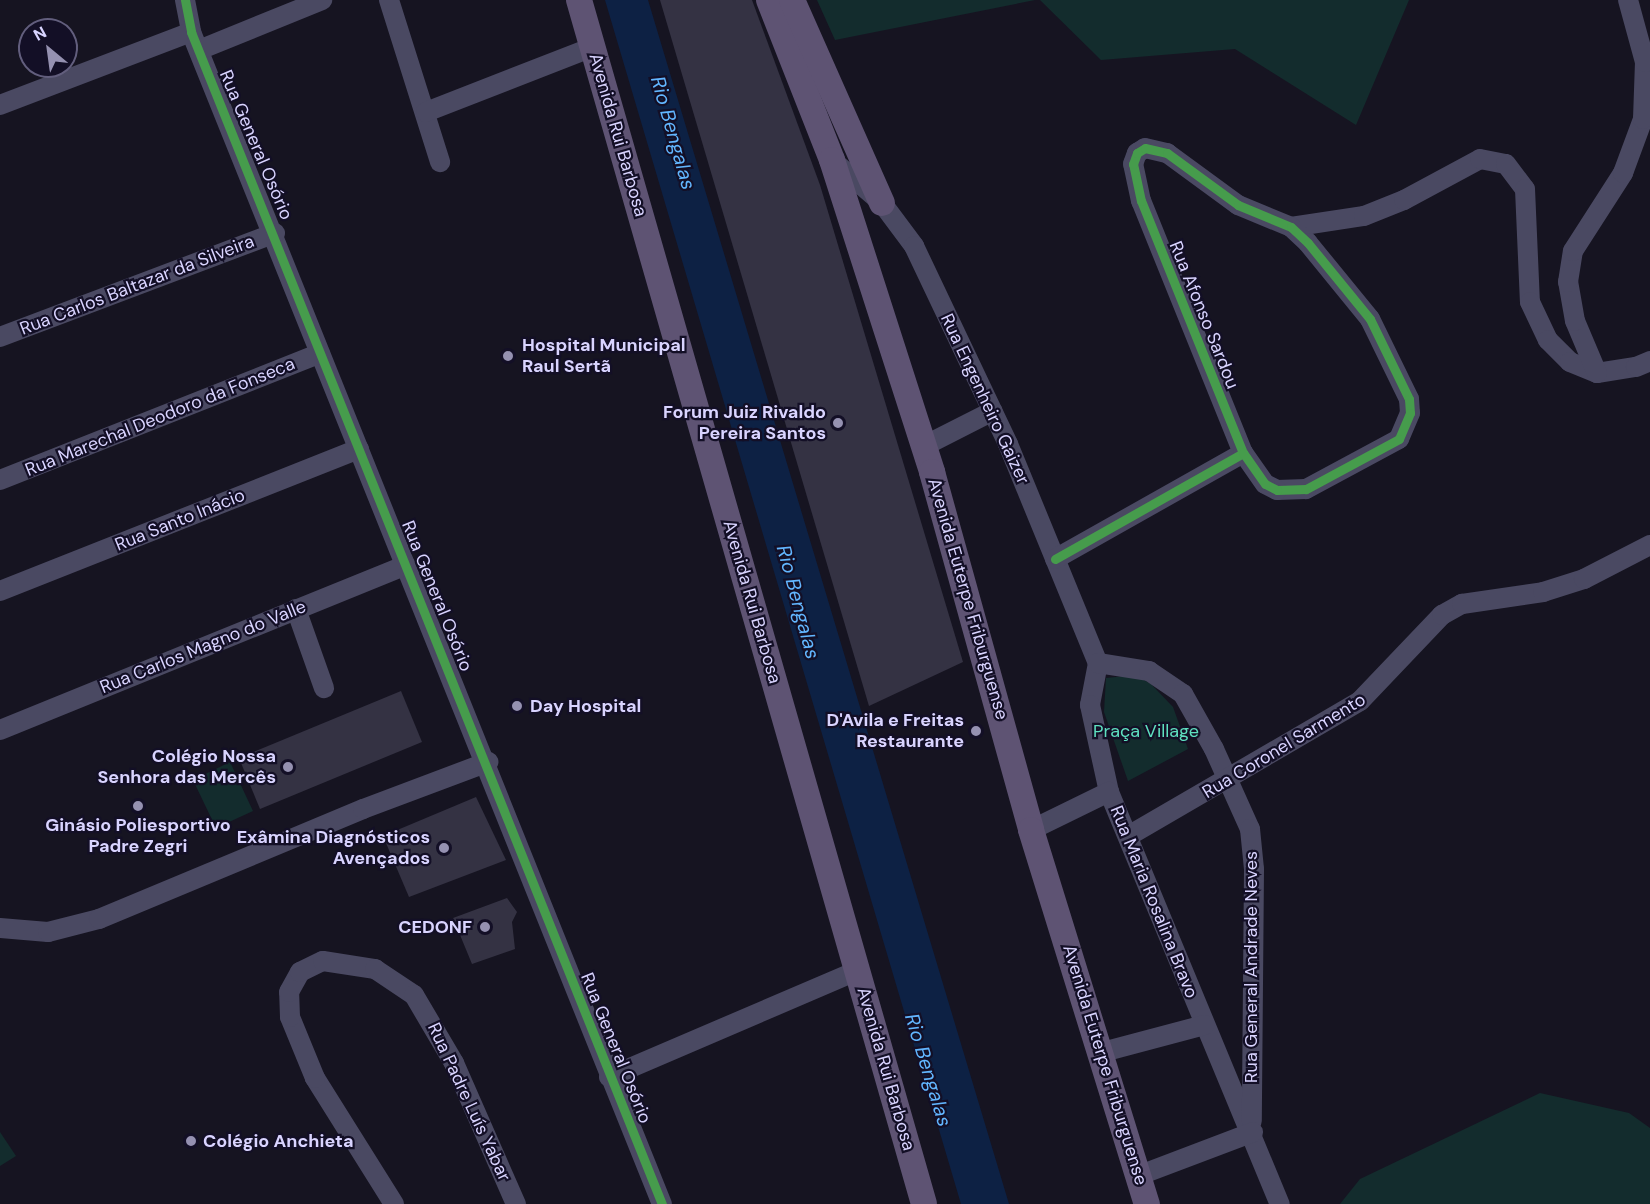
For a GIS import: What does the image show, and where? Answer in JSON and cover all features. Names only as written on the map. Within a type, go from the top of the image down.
[{"type":"main road","name":"Avenida Rui Barbosa","points":[[579,0],[924,1204]]},
{"type":"main road","name":"Avenida Euterpe Friburguense","points":[[769,0],[832,160],[924,446],[1032,830],[1099,1053],[1148,1204]]},
{"type":"main road","points":[[792,0],[882,203]]},
{"type":"street","name":"Rua General Osório","points":[[185,0],[191,32],[275,233],[320,353],[488,762],[609,1077],[662,1204]]},
{"type":"street","points":[[199,51],[322,0]]},
{"type":"street","points":[[389,0],[440,162]]},
{"type":"street","points":[[1596,373],[1575,321],[1568,282],[1573,251],[1623,173],[1643,119],[1645,62],[1628,0]]},
{"type":"street","points":[[0,105],[191,32]]},
{"type":"street","points":[[426,112],[592,47]]},
{"type":"street","name":"Rua Afonso Sardou","points":[[1145,148],[1167,153],[1238,205],[1291,227],[1338,276],[1370,319],[1404,385],[1410,413],[1399,439],[1306,489],[1277,490],[1265,484],[1243,453],[1141,201],[1133,164],[1137,153],[1145,148]]},
{"type":"street","points":[[1291,227],[1364,216],[1404,200],[1480,159],[1506,164],[1526,189],[1527,278],[1530,302],[1538,323],[1558,352],[1583,369],[1596,373],[1650,361]]},
{"type":"street","name":"Rua Engenheiro Gaizer","points":[[832,160],[882,203],[914,246],[993,411],[1098,663]]},
{"type":"street","name":"Rua Carlos Baltazar da Silveira","points":[[0,337],[275,233]]},
{"type":"street","name":"Rua Marechal Deodoro da Fonseca","points":[[0,480],[320,353]]},
{"type":"street","points":[[924,446],[993,411]]},
{"type":"street","name":"Rua Santo Inácio","points":[[0,591],[359,449]]},
{"type":"street","points":[[1055,559],[1243,453]]},
{"type":"street","name":"Rua Coronel Sarmento","points":[[1130,835],[1228,781],[1264,755],[1360,701],[1401,661],[1420,634],[1452,609],[1480,600],[1543,592],[1584,579],[1650,545]]},
{"type":"street","name":"Rua Carlos Magno do Valle","points":[[0,730],[406,565]]},
{"type":"street","points":[[296,609],[324,688]]},
{"type":"street","name":"Rua General Andrade Neves","points":[[1098,663],[1149,671],[1173,684],[1191,706],[1250,829],[1254,869],[1250,1080],[1253,1132]]},
{"type":"street","name":"Rua Maria Rosalina Bravo","points":[[1098,663],[1089,705],[1109,792],[1130,835],[1204,1025],[1253,1132]]},
{"type":"street","points":[[0,928],[48,932],[99,919],[363,809],[488,762]]},
{"type":"street","points":[[1032,830],[1109,792]]},
{"type":"street","name":"Rua Padre Luís Yabar","points":[[394,1204],[315,1078],[290,1017],[289,992],[300,972],[323,961],[375,969],[414,994],[454,1063],[516,1204]]},
{"type":"street","points":[[609,1077],[858,970]]},
{"type":"street","points":[[1099,1053],[1204,1025]]},
{"type":"street","points":[[1140,1175],[1253,1132],[1280,1204]]},
{"type":"green space","points":[[817,0],[1035,0],[835,40]]},
{"type":"green space","points":[[1040,0],[1409,0],[1356,125],[1235,49],[1101,60]]},
{"type":"green space","name":"Praça Village","points":[[1135,675],[1151,684],[1173,707],[1188,749],[1128,781],[1104,712],[1106,678]]},
{"type":"green space","points":[[230,762],[253,811],[216,828],[193,780]]},
{"type":"green space","points":[[1540,1093],[1629,1113],[1650,1128],[1650,1204],[1340,1204],[1360,1179]]},
{"type":"green space","points":[[0,1132],[16,1156],[0,1166]]},
{"type":"water","name":"Rio Bengalas","points":[[605,0],[648,0],[1009,1204],[961,1204]]},
{"type":"building","name":"Forum Juiz Rivaldo Pereira Santos","points":[[660,0],[752,0],[820,185],[963,662],[869,706]]},
{"type":"building","points":[[401,691],[422,742],[260,809],[239,758]]},
{"type":"building","name":"Exâmina Diagnósticos Avençados","points":[[476,797],[506,860],[409,897],[383,836]]},
{"type":"building","name":"CEDONF","points":[[507,898],[517,912],[512,922],[515,949],[472,964],[453,918]]},
{"type":"cycle path","points":[[185,0],[191,32],[662,1204]]},
{"type":"cycle path","points":[[1055,559],[1243,453],[1141,201],[1133,164],[1137,153],[1145,148],[1167,153],[1238,205],[1291,227],[1308,243],[1370,319],[1409,399],[1410,413],[1399,439],[1306,489],[1277,490],[1265,484],[1243,453]]},
{"type":"place","name":"Hospital Municipal Raul Sertã","points":[[508,356]]},
{"type":"place","name":"Forum Juiz Rivaldo Pereira Santos","points":[[838,423]]},
{"type":"place","name":"Day Hospital","points":[[517,706]]},
{"type":"place","name":"D'Avila e Freitas Restaurante","points":[[976,731]]},
{"type":"place","name":"Colégio Nossa Senhora das Mercês","points":[[288,767]]},
{"type":"place","name":"Ginásio Poliesportivo Padre Zegri","points":[[138,806]]},
{"type":"place","name":"Exâmina Diagnósticos Avençados","points":[[444,848]]},
{"type":"place","name":"CEDONF","points":[[485,927]]},
{"type":"place","name":"Colégio Anchieta","points":[[191,1141]]}]
